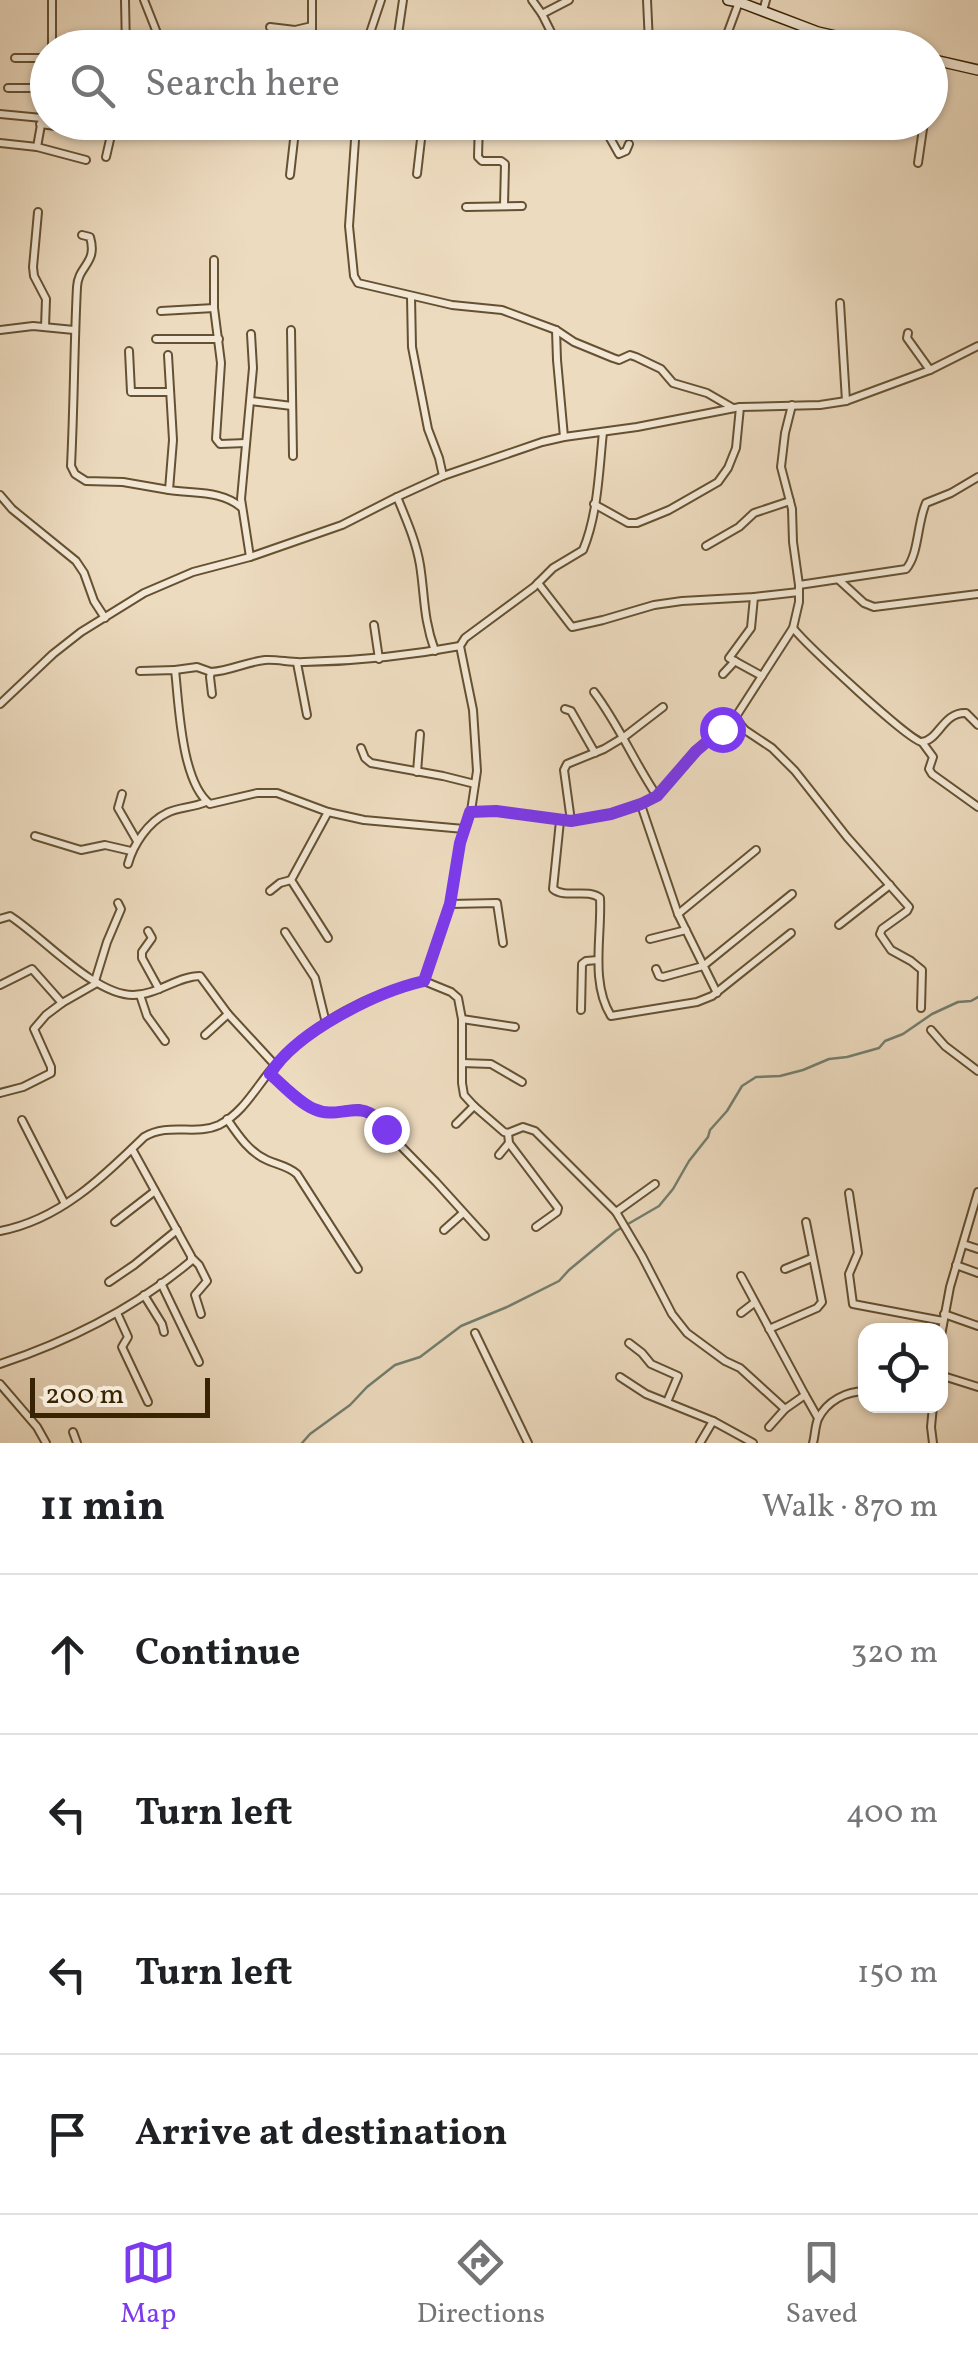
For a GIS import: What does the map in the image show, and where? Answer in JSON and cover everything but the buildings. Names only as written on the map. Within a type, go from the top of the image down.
[{"type":"street","points":[[52,0],[52,30]]},
{"type":"street","points":[[125,0],[126,30]]},
{"type":"street","points":[[144,0],[156,30]]},
{"type":"street","points":[[312,0],[312,30]]},
{"type":"street","points":[[370,30],[381,0]]},
{"type":"street","points":[[399,30],[403,0]]},
{"type":"street","points":[[532,0],[550,30]]},
{"type":"street","points":[[542,14],[569,0]]},
{"type":"street","points":[[647,0],[648,30]]},
{"type":"street","points":[[726,30],[733,1],[765,6],[816,30]]},
{"type":"street","points":[[270,28],[294,30],[312,26]]},
{"type":"street","points":[[15,58],[30,58]]},
{"type":"street","points":[[948,63],[978,70]]},
{"type":"street","points":[[8,88],[30,87]]},
{"type":"street","points":[[0,114],[30,119]]},
{"type":"street","points":[[37,147],[38,140]]},
{"type":"street","points":[[106,156],[110,140]]},
{"type":"street","points":[[290,175],[294,140]]},
{"type":"street","points":[[355,140],[349,226],[355,280],[361,285],[412,298],[502,310],[556,330],[613,358],[620,360],[632,355],[661,369],[672,384],[707,393],[737,408]]},
{"type":"street","points":[[417,174],[421,140]]},
{"type":"street","points":[[478,140],[478,157],[482,161],[505,164],[504,205]]},
{"type":"street","points":[[611,140],[619,154],[626,152],[629,144]]},
{"type":"street","points":[[918,164],[921,140]]},
{"type":"street","points":[[0,143],[37,147],[86,160]]},
{"type":"street","points":[[466,207],[522,206]]},
{"type":"street","points":[[38,212],[33,267],[46,299],[45,328]]},
{"type":"street","points":[[82,235],[90,237],[92,255],[78,277],[74,330],[75,474],[86,481],[123,482],[224,496],[243,509]]},
{"type":"street","points":[[214,260],[214,308],[220,339],[216,440],[220,444],[246,443]]},
{"type":"street","points":[[412,298],[412,347],[428,429],[443,476]]},
{"type":"street","points":[[840,303],[846,402]]},
{"type":"street","points":[[161,311],[214,308]]},
{"type":"street","points":[[0,330],[33,326],[74,330]]},
{"type":"street","points":[[291,330],[293,456]]},
{"type":"street","points":[[556,330],[564,437]]},
{"type":"street","points":[[908,332],[908,338],[930,370]]},
{"type":"street","points":[[250,557],[242,499],[253,368],[251,334]]},
{"type":"street","points":[[156,339],[220,339]]},
{"type":"street","points":[[0,704],[53,654],[165,582],[342,525],[443,476],[564,437],[737,408],[846,402],[978,348]]},
{"type":"street","points":[[129,351],[131,392],[170,392]]},
{"type":"street","points":[[168,354],[173,440],[169,490]]},
{"type":"street","points":[[250,401],[292,406]]},
{"type":"street","points":[[470,812],[496,811],[571,821],[641,804],[657,796],[696,751],[734,718],[797,616],[799,588],[790,501],[781,466],[792,405]]},
{"type":"street","points":[[594,504],[636,523],[718,482],[736,448],[737,408]]},
{"type":"street","points":[[424,981],[450,904],[475,784],[473,710],[460,646],[465,638],[583,550],[594,504],[603,432]]},
{"type":"street","points":[[538,583],[572,626],[682,601],[754,597],[906,569],[913,560],[918,524],[926,503],[978,477]]},
{"type":"street","points":[[398,496],[419,561],[426,623],[435,651]]},
{"type":"street","points":[[0,497],[80,567],[105,618]]},
{"type":"street","points":[[706,546],[739,527],[754,513],[790,501]]},
{"type":"street","points":[[838,580],[874,607],[978,594]]},
{"type":"street","points":[[754,597],[754,621],[730,656],[762,676]]},
{"type":"street","points":[[374,625],[379,659]]},
{"type":"street","points":[[793,628],[910,738],[922,742],[934,760],[929,769],[932,774],[978,807]]},
{"type":"street","points":[[140,671],[197,667],[212,672],[228,671],[266,660],[297,663],[379,659],[460,646]]},
{"type":"street","points":[[722,674],[734,661]]},
{"type":"street","points":[[297,663],[307,715]]},
{"type":"street","points":[[176,670],[190,771],[206,802]]},
{"type":"street","points":[[212,672],[212,694]]},
{"type":"street","points":[[594,692],[657,796]]},
{"type":"street","points":[[571,821],[565,767],[569,762],[595,754],[662,708]]},
{"type":"street","points":[[565,709],[571,711],[595,754]]},
{"type":"street","points":[[922,742],[958,713],[966,714],[978,725]]},
{"type":"street","points":[[734,718],[795,771],[909,909],[880,934],[891,950],[922,970],[921,1008]]},
{"type":"street","points":[[417,772],[420,734]]},
{"type":"street","points":[[361,748],[371,763],[475,784]]},
{"type":"street","points":[[128,864],[137,841],[164,814],[258,793],[277,793],[328,812],[364,820],[464,829]]},
{"type":"street","points":[[122,794],[118,808],[137,841]]},
{"type":"street","points":[[641,804],[678,914],[717,993]]},
{"type":"street","points":[[270,891],[291,880],[328,812]]},
{"type":"street","points":[[560,821],[553,888],[558,893],[599,896],[598,960],[602,993],[611,1016],[704,1000],[792,933]]},
{"type":"street","points":[[35,836],[78,849],[105,845],[131,851]]},
{"type":"street","points":[[678,914],[756,850]]},
{"type":"street","points":[[291,880],[328,938]]},
{"type":"street","points":[[839,926],[890,885]]},
{"type":"street","points":[[656,969],[662,977],[703,966],[792,894]]},
{"type":"street","points":[[0,1094],[51,1072],[35,1028],[62,1003],[96,982],[121,909],[118,902]]},
{"type":"street","points":[[450,904],[496,902],[502,943]]},
{"type":"street","points":[[0,919],[10,916],[96,982],[118,993],[140,995],[197,975],[276,1064]]},
{"type":"street","points":[[650,940],[686,930]]},
{"type":"street","points":[[148,931],[152,938],[142,958],[159,989]]},
{"type":"street","points":[[286,932],[315,978],[326,1023]]},
{"type":"street","points":[[581,1010],[582,964],[598,960]]},
{"type":"street","points":[[0,985],[32,969],[62,1003]]},
{"type":"street","points":[[0,1231],[44,1218],[95,1182],[144,1137],[160,1129],[204,1128],[227,1120],[276,1064],[326,1023],[373,999],[424,981],[455,995],[460,1003],[462,1088],[474,1106],[498,1129],[508,1133],[523,1127],[534,1132],[616,1212],[687,1334],[740,1368],[785,1409]]},
{"type":"street","points":[[140,995],[165,1041]]},
{"type":"street","points":[[205,1035],[228,1014]]},
{"type":"street","points":[[462,1019],[515,1027]]},
{"type":"street","points":[[931,1030],[944,1046],[978,1071]]},
{"type":"street","points":[[462,1063],[491,1064],[522,1082]]},
{"type":"street","points":[[270,1074],[318,1111],[359,1110],[376,1116],[485,1236]]},
{"type":"street","points":[[456,1124],[474,1106]]},
{"type":"street","points":[[22,1120],[65,1204]]},
{"type":"street","points":[[227,1120],[257,1154],[297,1174],[358,1269]]},
{"type":"street","points":[[508,1133],[509,1143],[558,1208],[536,1228]]},
{"type":"street","points":[[499,1155],[509,1143]]},
{"type":"street","points":[[132,1149],[207,1280],[194,1296],[201,1314]]},
{"type":"street","points":[[616,1212],[655,1184]]},
{"type":"street","points":[[115,1222],[155,1191]]},
{"type":"street","points":[[942,1323],[978,1192]]},
{"type":"street","points":[[849,1194],[858,1254],[849,1274],[852,1303],[978,1326]]},
{"type":"street","points":[[444,1230],[463,1213]]},
{"type":"street","points":[[769,1329],[821,1305],[806,1222]]},
{"type":"street","points":[[109,1282],[177,1230]]},
{"type":"street","points":[[962,1244],[978,1248]]},
{"type":"street","points":[[0,1364],[46,1349],[116,1314],[192,1258]]},
{"type":"street","points":[[785,1268],[812,1258]]},
{"type":"street","points":[[956,1265],[978,1273]]},
{"type":"street","points":[[741,1276],[818,1418]]},
{"type":"street","points":[[160,1283],[198,1362]]},
{"type":"street","points":[[144,1295],[164,1332]]},
{"type":"street","points":[[741,1313],[754,1303]]},
{"type":"street","points":[[116,1314],[128,1336],[123,1350],[148,1402]]},
{"type":"street","points":[[475,1333],[528,1443]]},
{"type":"street","points":[[629,1343],[651,1364],[678,1376],[667,1402]]},
{"type":"street","points":[[620,1377],[646,1394],[713,1420],[752,1443]]},
{"type":"street","points":[[948,1378],[978,1387]]},
{"type":"street","points":[[0,1384],[46,1443]]},
{"type":"street","points":[[813,1443],[818,1418],[839,1397],[858,1392]]},
{"type":"street","points":[[769,1427],[805,1395]]},
{"type":"street","points":[[932,1413],[933,1443]]},
{"type":"street","points":[[700,1443],[713,1420]]},
{"type":"street","points":[[73,1432],[78,1443]]},
{"type":"waterway","points":[[302,1443],[395,1365],[420,1357],[461,1326],[559,1281],[616,1231],[659,1206],[742,1086],[756,1077],[780,1076],[829,1059],[879,1048],[932,1014],[978,997]]},
{"type":"route","points":[[386,1129],[368,1112],[328,1112],[309,1107],[270,1074],[276,1064],[326,1023],[373,999],[424,981],[450,904],[460,843],[470,812],[496,811],[560,821],[611,814],[657,796],[696,751],[722,729]]}]
